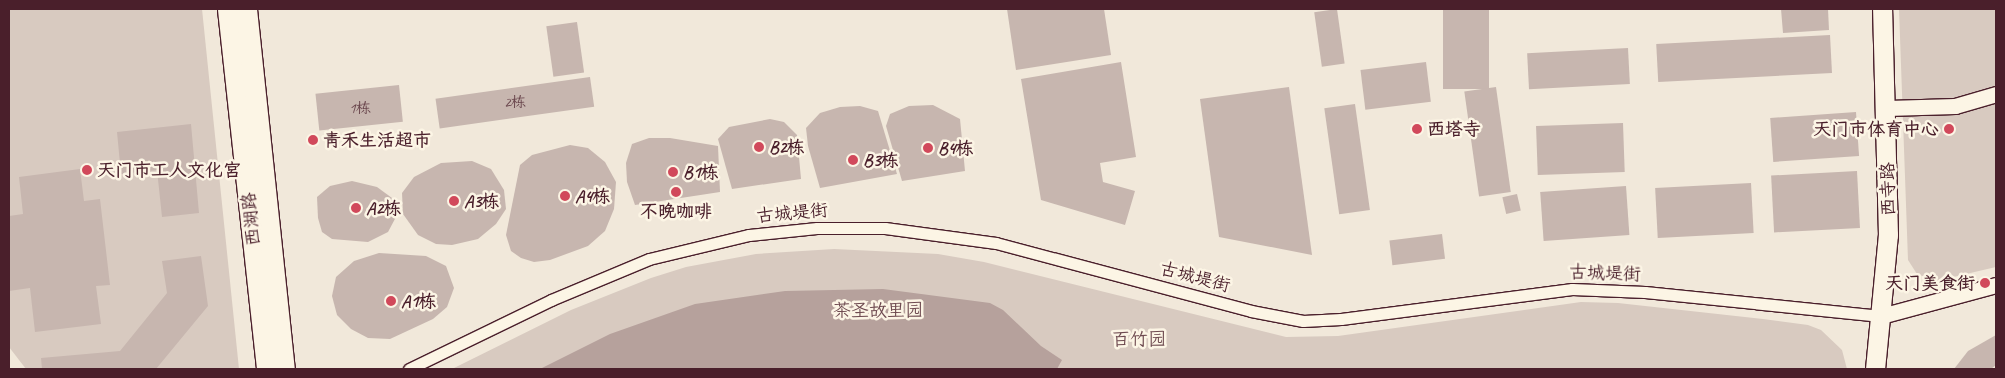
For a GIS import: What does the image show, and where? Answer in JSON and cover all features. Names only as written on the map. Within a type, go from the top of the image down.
[{"type":"main road","name":"西湖路","points":[[228,9],[267,369]]},
{"type":"main road","name":"西湖路","points":[[246,9],[284,369]]},
{"type":"street","name":"西寺路","points":[[1875,369],[1888,235],[1887,108],[1882,9]]},
{"type":"street","points":[[1887,108],[1955,106],[1996,94]]},
{"type":"street","name":"古城堤街","points":[[409,369],[551,300],[649,259],[731,238],[817,228],[885,228],[996,243],[1251,311],[1303,321],[1340,319],[1572,289],[1654,293],[1881,316],[1996,285]]},
{"type":"green space","points":[[9,9],[202,9],[239,369],[26,369],[9,347]]},
{"type":"green space","name":"天门市体育中心","points":[[1899,9],[1996,9],[1996,267],[1936,281],[1917,274],[1908,260]]},
{"type":"green space","name":"茶圣故里园","points":[[834,249],[938,254],[984,262],[1286,337],[1338,336],[1581,302],[1618,303],[1763,319],[1808,325],[1821,330],[1842,350],[1847,369],[452,369],[571,310],[651,278],[686,267],[756,254]]},
{"type":"shaded area","points":[[883,289],[990,303],[1003,310],[1041,346],[1062,360],[1057,369],[540,369],[610,334],[695,304],[785,291]]},
{"type":"building","points":[[1007,9],[1104,9],[1111,55],[1016,70]]},
{"type":"building","points":[[1337,9],[1345,63],[1322,67],[1314,12]]},
{"type":"building","points":[[1443,9],[1489,9],[1489,89],[1443,89]]},
{"type":"building","points":[[1781,9],[1828,9],[1829,30],[1783,33]]},
{"type":"building","points":[[577,22],[584,73],[553,77],[546,26]]},
{"type":"building","points":[[1830,35],[1832,73],[1658,82],[1656,44]]},
{"type":"building","points":[[1628,48],[1630,84],[1529,89],[1527,53]]},
{"type":"building","points":[[1121,62],[1136,157],[1100,163],[1103,182],[1135,191],[1125,225],[1041,200],[1021,79]]},
{"type":"building","points":[[1426,62],[1431,102],[1365,110],[1360,70]]},
{"type":"building","points":[[590,77],[594,107],[440,128],[436,99]]},
{"type":"building","points":[[399,85],[403,122],[319,131],[315,94]]},
{"type":"building","points":[[1289,87],[1312,255],[1219,237],[1200,99]]},
{"type":"building","points":[[1496,87],[1511,192],[1479,196],[1464,91]]},
{"type":"building","points":[[1355,104],[1370,210],[1339,214],[1324,108]]},
{"type":"building","name":"B4栋","points":[[933,105],[960,119],[965,171],[902,181],[886,126],[890,114],[909,106]]},
{"type":"building","name":"B3栋","points":[[860,106],[878,111],[897,174],[820,188],[808,146],[806,128],[820,113],[840,107]]},
{"type":"building","points":[[1856,112],[1859,156],[1773,162],[1770,118]]},
{"type":"building","name":"B2栋","points":[[770,119],[784,122],[797,135],[801,179],[732,189],[718,139],[729,127]]},
{"type":"building","points":[[1623,123],[1625,172],[1538,175],[1536,126]]},
{"type":"building","points":[[191,124],[199,213],[162,217],[157,170],[121,174],[117,132]]},
{"type":"building","name":"B1栋","points":[[649,138],[670,138],[718,146],[720,192],[635,205],[627,182],[626,163],[632,144]]},
{"type":"building","name":"A4栋","points":[[570,145],[588,148],[605,162],[616,182],[614,209],[605,231],[588,246],[550,260],[534,262],[521,258],[511,251],[506,235],[520,165],[532,155]]},
{"type":"building","name":"A3栋","points":[[472,161],[491,169],[504,190],[506,209],[496,224],[478,239],[452,245],[436,244],[418,235],[403,214],[402,193],[414,177],[441,163]]},
{"type":"building","points":[[80,169],[84,201],[100,199],[110,285],[96,286],[101,324],[35,332],[30,288],[9,291],[9,216],[23,214],[19,177]]},
{"type":"building","points":[[1857,171],[1860,228],[1774,232],[1771,176]]},
{"type":"building","name":"A2栋","points":[[352,181],[377,187],[392,198],[396,217],[388,232],[368,242],[332,239],[322,232],[318,218],[317,197],[330,186]]},
{"type":"building","points":[[1751,183],[1754,233],[1658,238],[1655,188]]},
{"type":"building","points":[[1626,186],[1629,235],[1544,241],[1540,192]]},
{"type":"building","points":[[1517,194],[1521,211],[1506,214],[1502,197]]},
{"type":"building","points":[[1442,234],[1445,259],[1392,265],[1389,240]]},
{"type":"building","name":"A1栋","points":[[379,253],[426,256],[446,266],[454,288],[447,307],[433,319],[390,339],[368,338],[351,329],[337,315],[332,296],[336,277],[354,261]]},
{"type":"building","points":[[201,256],[208,306],[156,369],[42,369],[41,358],[120,351],[167,293],[162,261]]},
{"type":"building","points":[[1996,335],[1996,365],[1991,369],[1954,369],[1968,351]]},
{"type":"place","name":"西塔寺","points":[[1417,129]]},
{"type":"place","name":"天门市体育中心","points":[[1949,129]]},
{"type":"place","name":"青禾生活超市","points":[[313,140]]},
{"type":"place","name":"B2栋","points":[[759,147]]},
{"type":"place","name":"B4栋","points":[[928,148]]},
{"type":"place","name":"B3栋","points":[[853,160]]},
{"type":"place","name":"天门市工人文化宫","points":[[87,170]]},
{"type":"place","name":"B1栋","points":[[673,172]]},
{"type":"place","name":"不晚咖啡","points":[[676,192]]},
{"type":"place","name":"A4栋","points":[[565,196]]},
{"type":"place","name":"A3栋","points":[[454,201]]},
{"type":"place","name":"A2栋","points":[[356,208]]},
{"type":"place","name":"天门美食街","points":[[1985,283]]},
{"type":"place","name":"A1栋","points":[[391,301]]},
{"type":"park label","name":"百竹园","points":[[1139,339]]}]
